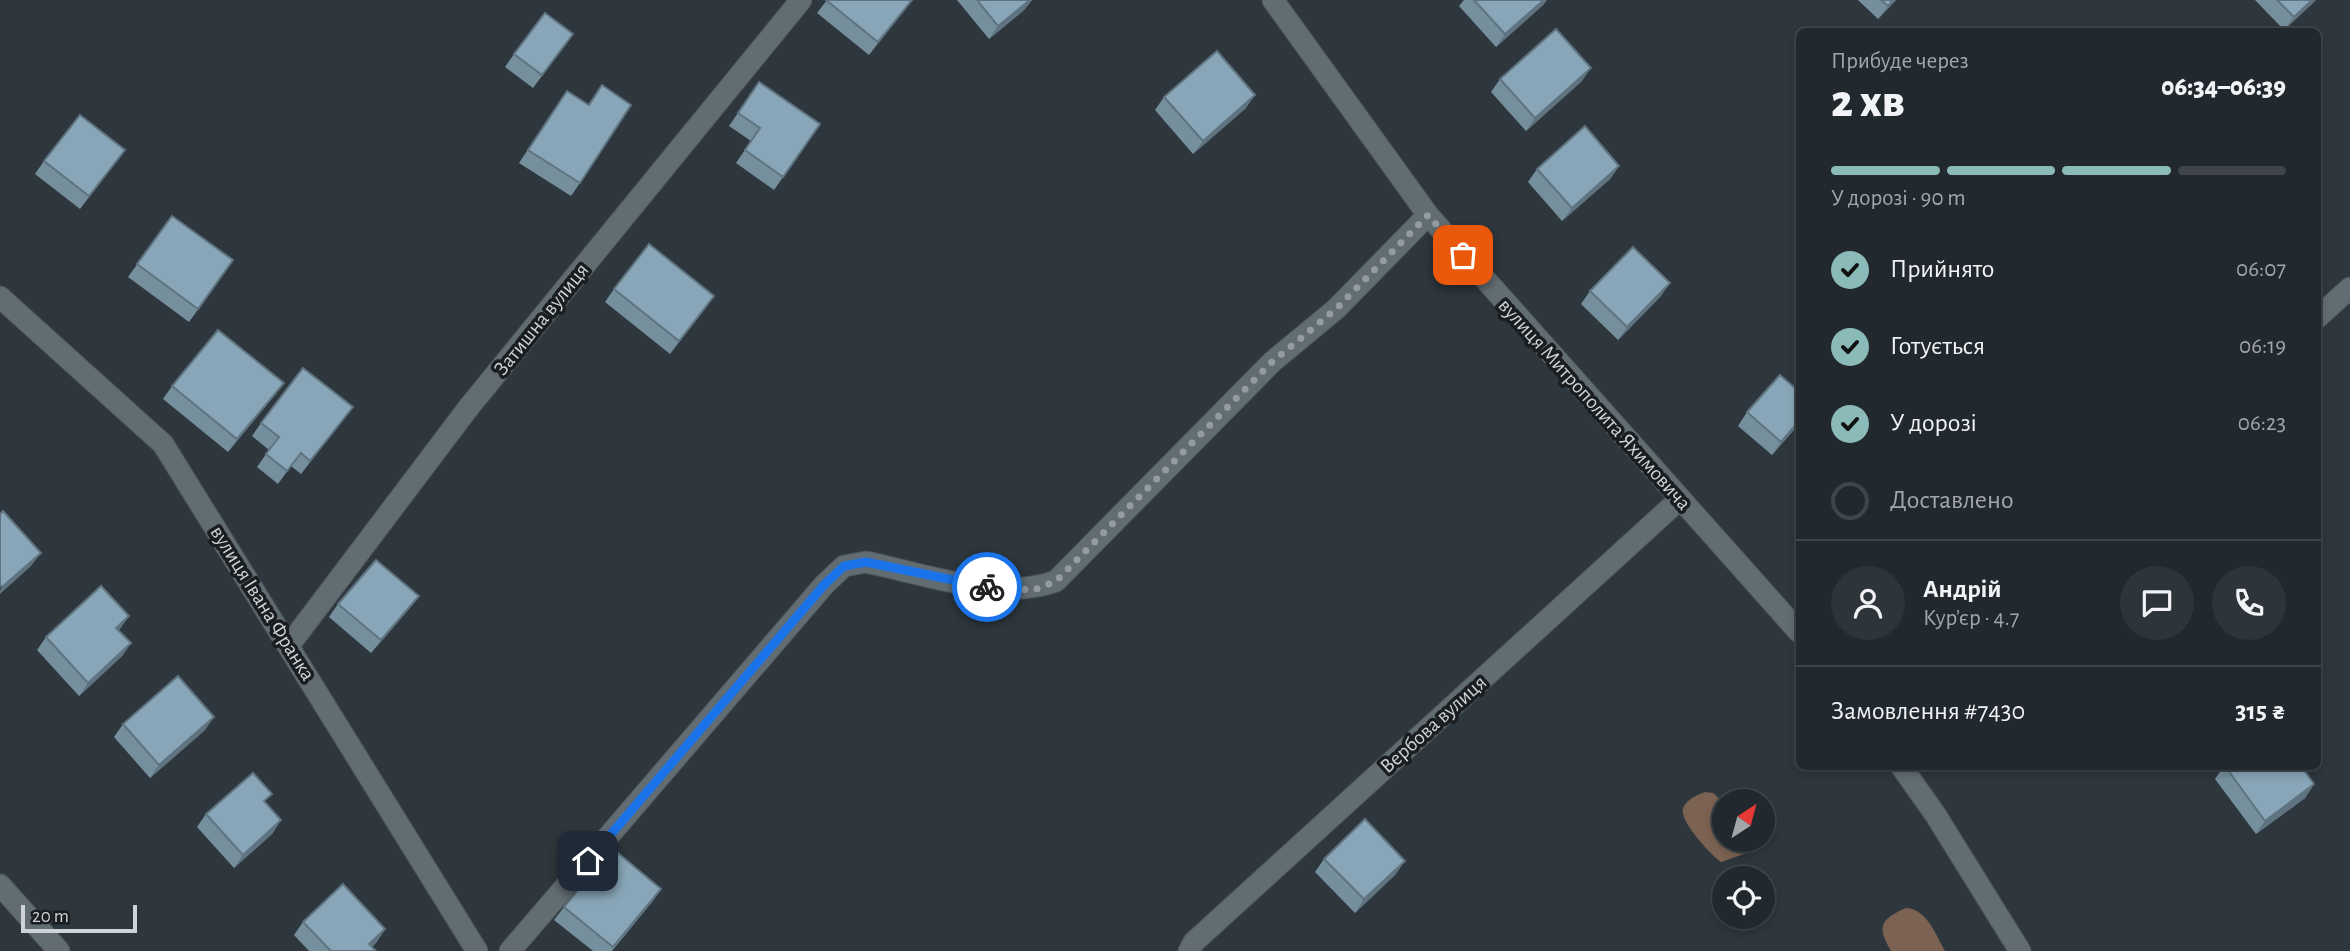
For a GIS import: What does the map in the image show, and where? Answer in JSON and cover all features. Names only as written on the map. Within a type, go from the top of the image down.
[{"type":"street","name":"Затишна вулиця","points":[[289,644],[469,407],[801,0]]},
{"type":"street","name":"вулиця Митрополита Яхимовича","points":[[1273,0],[1428,215],[1796,629]]},
{"type":"street","points":[[510,951],[824,585],[844,566],[866,562],[1003,590],[1034,590],[1056,581],[1272,362],[1336,309],[1428,215]]},
{"type":"street","points":[[2321,314],[2350,288]]},
{"type":"street","name":"вулиця Івана Франка","points":[[0,297],[163,444],[477,951]]},
{"type":"street","name":"Вербова вулиця","points":[[1189,951],[1194,942],[1680,499]]},
{"type":"street","points":[[1904,770],[1935,814],[2020,951]]},
{"type":"street","points":[[0,885],[59,951]]},
{"type":"shaded area","points":[[1705,792],[1712,793],[1712,852],[1745,852],[1744,854],[1721,862],[1704,845],[1683,814],[1685,805]]},
{"type":"shaded area","points":[[1906,908],[1913,909],[1925,918],[1945,951],[1891,951],[1884,935],[1884,924],[1891,916]]},
{"type":"building","points":[[826,0],[912,0],[878,42]]},
{"type":"building","points":[[977,0],[1030,0],[998,26]]},
{"type":"building","points":[[1474,0],[1544,0],[1505,34]]},
{"type":"building","points":[[1881,0],[1893,0],[1888,6]]},
{"type":"building","points":[[2277,0],[2312,0],[2294,17]]},
{"type":"building","points":[[545,13],[573,34],[542,75],[514,54]]},
{"type":"building","points":[[1556,29],[1591,68],[1535,118],[1500,79]]},
{"type":"building","points":[[1217,51],[1255,95],[1203,141],[1164,97]]},
{"type":"building","points":[[759,82],[820,124],[783,177],[745,150],[760,128],[738,113]]},
{"type":"building","points":[[602,85],[631,105],[580,183],[528,150],[567,91],[589,105]]},
{"type":"building","points":[[80,115],[125,150],[89,196],[44,161]]},
{"type":"building","points":[[1585,126],[1619,166],[1572,208],[1537,169]]},
{"type":"building","points":[[172,216],[233,260],[198,309],[137,264]]},
{"type":"building","points":[[649,244],[714,296],[679,341],[614,289]]},
{"type":"building","points":[[1633,247],[1670,283],[1627,327],[1590,291]]},
{"type":"building","points":[[218,330],[284,383],[237,439],[172,386]]},
{"type":"building","points":[[303,368],[353,407],[310,461],[301,453],[287,471],[266,454],[279,437],[261,423]]},
{"type":"building","points":[[1780,375],[1794,387],[1796,385],[1796,424],[1781,442],[1747,412]]},
{"type":"building","points":[[3,511],[41,553],[2,587],[0,514]]},
{"type":"building","points":[[376,560],[419,596],[381,640],[338,604]]},
{"type":"building","points":[[101,586],[129,616],[116,628],[131,643],[88,683],[46,637]]},
{"type":"building","points":[[178,676],[214,717],[159,765],[123,724]]},
{"type":"building","points":[[2228,770],[2304,770],[2314,784],[2265,821]]},
{"type":"building","points":[[253,773],[272,794],[264,801],[281,820],[243,855],[206,814]]},
{"type":"building","points":[[1365,819],[1405,861],[1364,899],[1324,859]]},
{"type":"building","points":[[612,848],[661,889],[613,947],[564,907]]},
{"type":"building","points":[[343,884],[385,929],[369,944],[376,951],[331,951],[303,922]]},
{"type":"way so far","points":[[987,587],[1034,590],[1056,581],[1272,362],[1336,309],[1428,215],[1463,255]]},
{"type":"route","points":[[588,861],[824,585],[844,566],[866,562],[987,587]]}]
